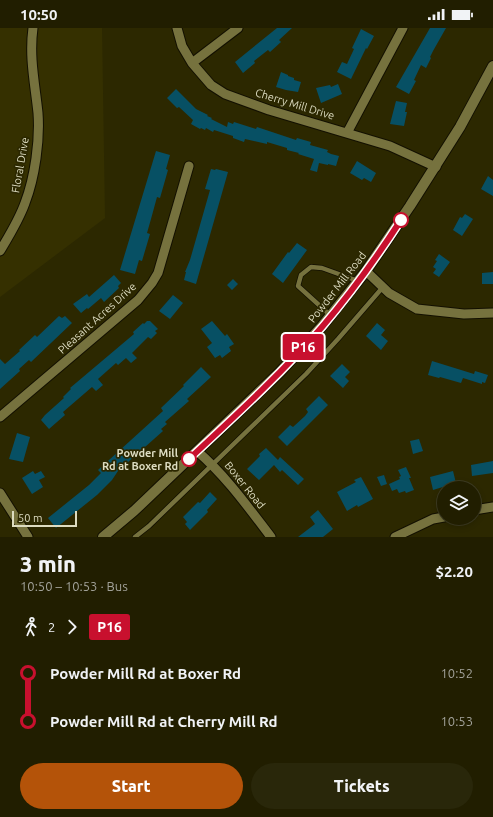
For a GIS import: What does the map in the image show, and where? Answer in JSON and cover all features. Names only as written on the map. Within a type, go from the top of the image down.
[{"type":"main road","name":"Powder Mill Road","points":[[103,537],[134,511],[280,372],[331,315],[366,271],[436,168],[493,66]]},
{"type":"street","name":"Floral Drive","points":[[0,252],[26,202],[32,180],[37,150],[38,115],[31,45],[33,28]]},
{"type":"street","name":"Cherry Mill Drive","points":[[177,28],[182,46],[192,63],[211,85],[224,94],[269,110],[390,146],[436,168]]},
{"type":"street","points":[[192,63],[238,28]]},
{"type":"street","points":[[347,133],[403,28]]},
{"type":"street","name":"Pleasant Acres Drive","points":[[0,418],[138,300],[152,283],[158,273],[189,166]]},
{"type":"street","points":[[366,271],[389,293],[417,308],[464,314],[493,313]]},
{"type":"street","name":"Boxer Road","points":[[197,452],[225,477],[271,537]]},
{"type":"street","points":[[0,493],[28,537]]},
{"type":"street","points":[[481,509],[493,507]]},
{"type":"street","points":[[395,537],[437,518]]},
{"type":"lane","points":[[331,315],[298,286],[301,275],[311,267],[322,268],[358,281]]},
{"type":"lane","points":[[136,537],[213,465],[306,374],[338,340],[383,287]]},
{"type":"shaded area","points":[[0,28],[102,28],[105,218],[0,297]]},
{"type":"building","points":[[277,28],[292,28],[279,40],[281,42],[270,52],[268,50],[254,61],[255,63],[243,73],[235,62]]},
{"type":"building","points":[[430,28],[446,28],[430,57],[431,58],[426,68],[421,65],[414,80],[416,81],[409,94],[396,87]]},
{"type":"building","points":[[361,29],[374,36],[367,49],[366,48],[351,79],[337,72],[342,62],[347,64],[354,49],[352,48]]},
{"type":"building","points":[[281,72],[294,78],[294,80],[301,82],[298,92],[276,87]]},
{"type":"building","points":[[338,84],[342,94],[321,103],[316,88],[330,85],[331,87]]},
{"type":"building","points":[[176,89],[196,109],[227,127],[228,122],[233,124],[234,122],[256,129],[257,127],[296,140],[297,138],[311,142],[310,145],[328,150],[327,152],[339,156],[336,166],[319,163],[317,172],[310,170],[314,159],[287,150],[287,148],[267,142],[267,144],[245,139],[244,142],[233,138],[233,136],[214,130],[213,132],[206,128],[205,130],[200,129],[191,124],[193,120],[167,98]]},
{"type":"building","points":[[396,101],[407,103],[404,126],[390,124]]},
{"type":"building","points":[[156,151],[170,155],[166,169],[168,170],[160,198],[157,197],[147,233],[150,234],[142,261],[139,260],[135,274],[120,270]]},
{"type":"building","points":[[357,161],[376,173],[371,182],[364,178],[362,180],[350,173]]},
{"type":"building","points":[[211,169],[228,172],[196,284],[184,280],[185,272],[190,260],[210,190],[205,189]]},
{"type":"building","points":[[488,176],[493,180],[493,196],[481,189]]},
{"type":"building","points":[[465,214],[473,219],[462,236],[453,230],[460,217],[462,218]]},
{"type":"building","points":[[297,243],[307,250],[283,283],[272,274],[288,252],[289,253]]},
{"type":"building","points":[[439,254],[450,262],[439,277],[433,273],[436,269],[433,267]]},
{"type":"building","points":[[493,272],[493,284],[482,284],[482,273]]},
{"type":"building","points":[[114,275],[121,283],[118,286],[119,288],[104,302],[101,298],[81,313],[73,304],[87,294],[89,297]]},
{"type":"building","points":[[233,279],[238,284],[232,290],[227,285]]},
{"type":"building","points":[[173,295],[183,303],[170,319],[159,311]]},
{"type":"building","points":[[59,316],[62,318],[65,316],[72,323],[31,362],[29,360],[19,369],[20,371],[0,389],[0,359],[5,364],[35,335],[37,337]]},
{"type":"building","points":[[147,321],[150,321],[158,329],[155,331],[157,333],[151,339],[148,337],[132,353],[137,358],[131,363],[126,358],[118,365],[116,363],[98,379],[103,385],[96,391],[92,387],[63,412],[65,415],[49,429],[41,420],[45,415],[64,398],[63,397],[71,389],[70,388],[134,334],[133,332]]},
{"type":"building","points":[[212,321],[225,336],[227,334],[234,344],[229,347],[231,351],[222,358],[220,355],[215,358],[207,347],[212,343],[201,329]]},
{"type":"building","points":[[377,323],[385,330],[381,335],[388,341],[381,350],[366,336]]},
{"type":"building","points":[[432,361],[474,374],[475,371],[488,375],[485,383],[482,382],[482,384],[463,378],[461,383],[439,378],[428,375]]},
{"type":"building","points":[[342,364],[350,372],[345,377],[349,381],[343,388],[330,376]]},
{"type":"building","points":[[201,367],[211,377],[187,399],[189,401],[165,422],[167,424],[161,429],[163,431],[118,471],[112,480],[97,495],[56,528],[48,518],[89,485],[101,473],[98,470],[163,411],[161,408]]},
{"type":"building","points":[[319,396],[328,405],[287,446],[278,437],[290,425],[293,427],[305,416],[308,412],[306,409]]},
{"type":"building","points":[[17,433],[30,437],[23,462],[9,459]]},
{"type":"building","points":[[419,439],[423,451],[413,454],[410,441]]},
{"type":"building","points":[[266,448],[278,460],[280,457],[304,479],[298,485],[282,470],[280,472],[274,465],[259,480],[247,469]]},
{"type":"building","points":[[493,461],[493,473],[472,476],[471,465]]},
{"type":"building","points":[[406,467],[414,490],[406,493],[405,491],[399,493],[397,489],[392,491],[389,484],[400,479],[399,477],[401,476],[398,470]]},
{"type":"building","points":[[33,471],[35,474],[41,471],[45,477],[39,480],[43,487],[32,494],[22,478]]},
{"type":"building","points":[[453,471],[456,481],[437,481],[437,489],[433,490],[430,477]]},
{"type":"building","points":[[384,475],[387,484],[381,486],[377,477]]},
{"type":"building","points":[[361,477],[373,499],[358,507],[357,505],[347,511],[337,492],[356,482],[354,480]]},
{"type":"building","points":[[210,492],[217,499],[207,510],[208,512],[190,530],[185,524],[187,522],[183,517],[198,502],[200,503]]},
{"type":"building","points":[[318,510],[333,529],[323,537],[298,537],[315,524],[310,517]]},
{"type":"bus line","name":"P16","points":[[189,459],[280,372],[322,326],[366,271],[401,220]]},
{"type":"place","name":"Powder Mill Rd at Boxer Rd","points":[[189,459]]}]
